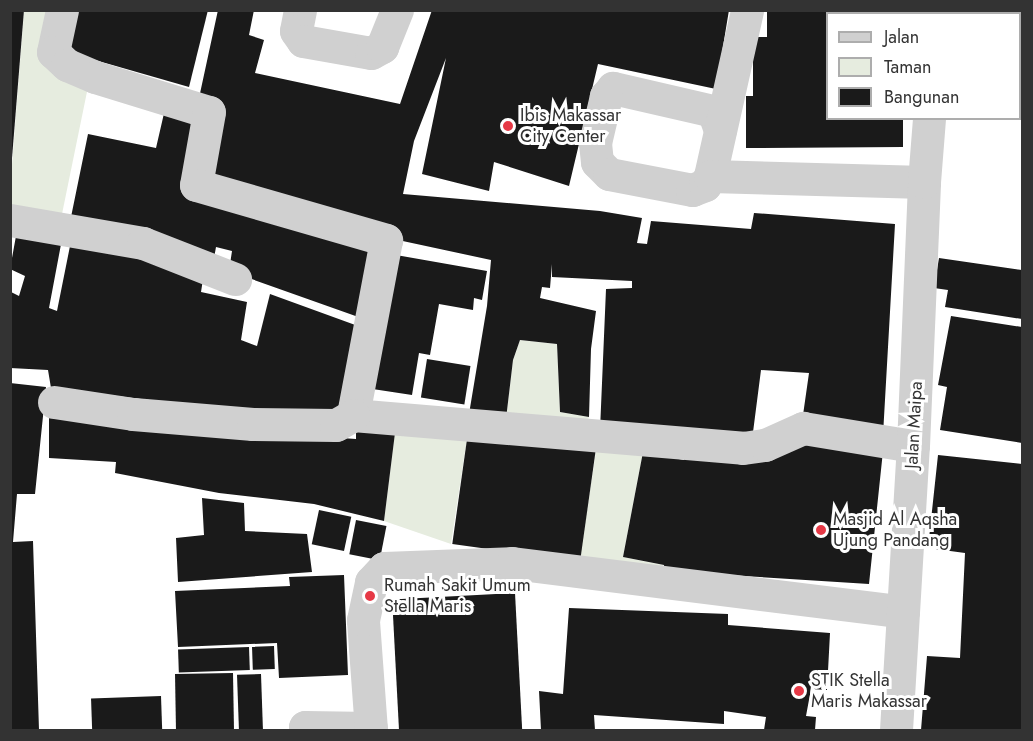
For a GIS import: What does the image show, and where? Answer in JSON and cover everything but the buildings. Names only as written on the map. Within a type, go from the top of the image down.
[{"type":"street","points":[[62,10],[53,52],[67,65],[95,77],[209,112],[196,185],[386,240],[353,414]]},
{"type":"street","points":[[300,10],[296,31],[303,41],[371,53],[382,47],[397,10]]},
{"type":"street","points":[[720,130],[714,111],[613,88],[606,96],[595,143],[597,162],[609,174],[692,190],[705,185],[710,176],[747,10]]},
{"type":"street","name":"Jalan Maipa","points":[[896,730],[929,120]]},
{"type":"street","points":[[710,176],[924,182]]},
{"type":"street","points":[[10,220],[143,243],[235,279]]},
{"type":"street","points":[[54,402],[133,414],[254,424],[336,425],[353,414],[744,448],[765,445],[802,428],[913,446]]},
{"type":"street","points":[[305,730],[305,727],[371,729],[363,620],[371,582],[384,568],[512,563],[540,578],[903,617]]},
{"type":"green space","points":[[24,11],[70,11],[89,82],[62,214],[11,218],[11,177]]},
{"type":"green space","points":[[520,340],[557,344],[560,412],[589,417],[585,428],[506,419],[513,360]]},
{"type":"green space","points":[[468,432],[451,544],[384,521],[395,433]]},
{"type":"green space","points":[[596,451],[643,452],[623,557],[663,565],[663,571],[579,563]]},
{"type":"place","name":"Ibis Makassar City Center","points":[[508,126]]},
{"type":"place","name":"Masjid Al Aqsha Ujung Pandang","points":[[821,530]]},
{"type":"place","name":"Rumah Sakit Umum Stella Maris","points":[[370,596]]},
{"type":"place","name":"STIK Stella Maris Makassar","points":[[799,691]]}]
